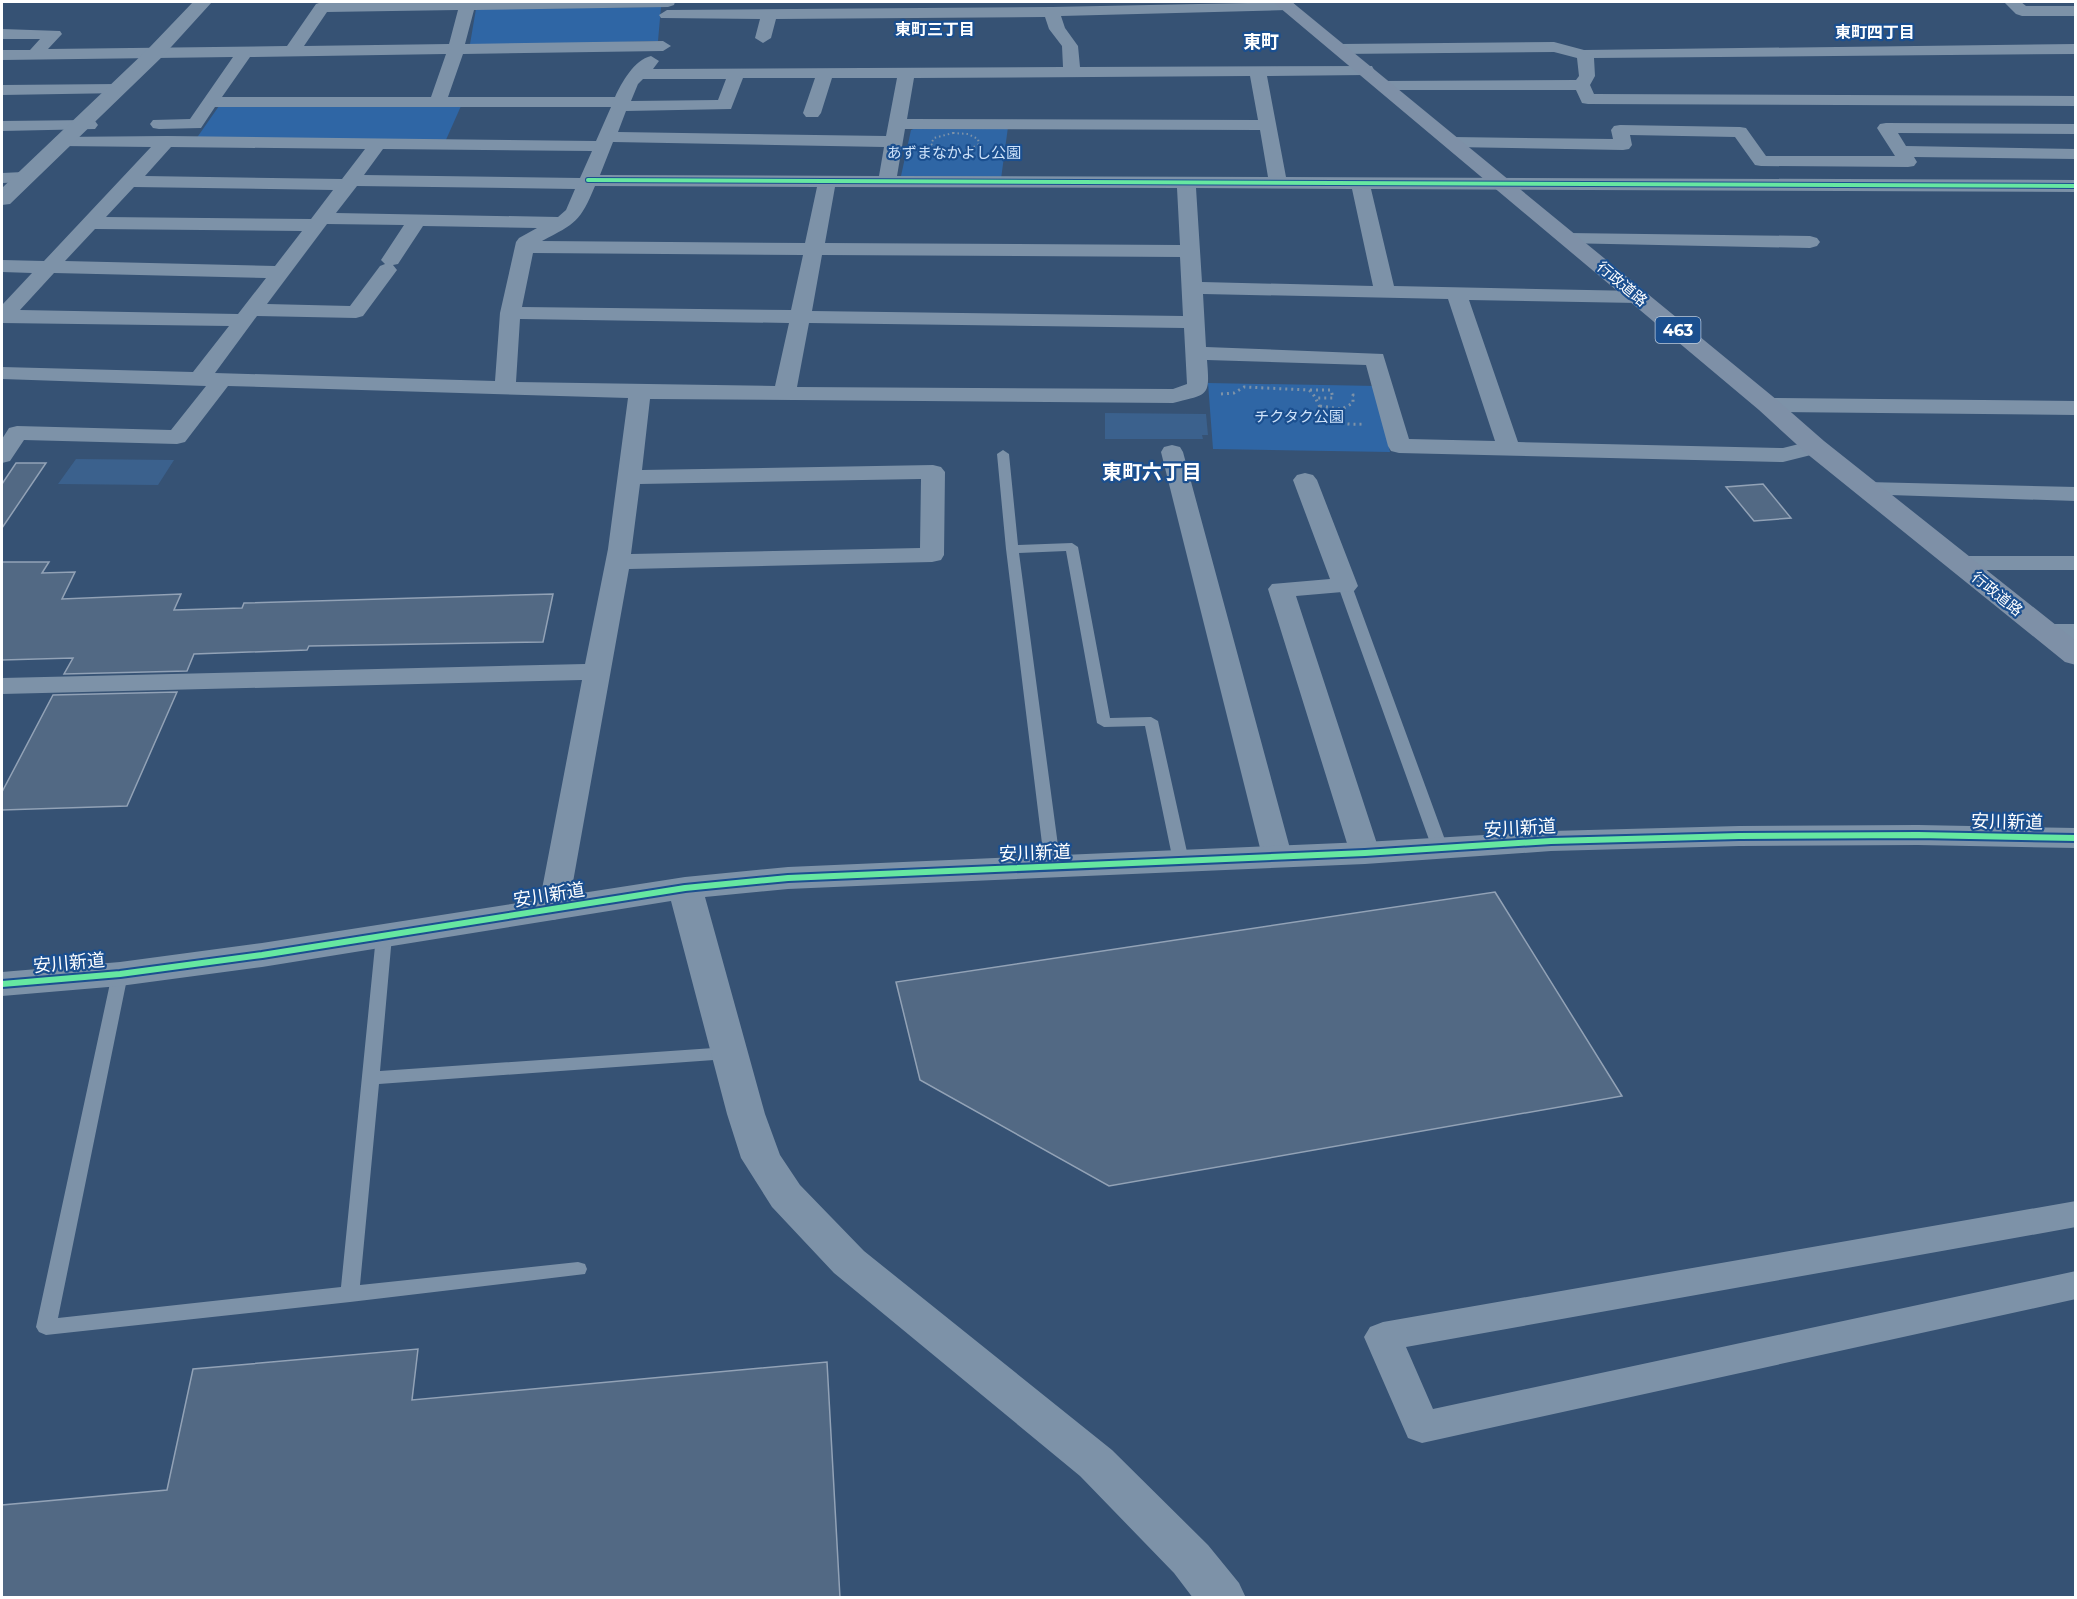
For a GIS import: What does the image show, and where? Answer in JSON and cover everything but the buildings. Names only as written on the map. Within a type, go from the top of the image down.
[{"type":"highway","name":"行政道路","points":[[1285,3],[1768,405],[1815,447],[2076,656]]},
{"type":"street","points":[[2,199],[155,53],[203,2]]},
{"type":"street","points":[[2012,2],[2022,11],[2076,11]]},
{"type":"street","points":[[292,51],[322,7],[467,4],[668,6],[840,19],[1021,7],[1052,12],[1285,3]]},
{"type":"street","points":[[437,102],[456,49],[467,4]]},
{"type":"street","points":[[505,388],[510,313],[526,242],[557,225],[574,212],[630,82],[663,46],[668,6]]},
{"type":"street","points":[[1052,12],[1057,29],[1070,46],[1072,72]]},
{"type":"street","points":[[763,38],[770,14]]},
{"type":"street","points":[[2,34],[54,34],[34,55]]},
{"type":"street","points":[[2,55],[663,46]]},
{"type":"street","points":[[1340,49],[1554,47],[1585,55],[1590,53],[2076,49]]},
{"type":"street","points":[[2,126],[195,124],[245,52]]},
{"type":"street","points":[[1582,85],[1587,76],[1585,55]]},
{"type":"street","points":[[638,74],[1258,71],[1582,85]]},
{"type":"street","points":[[1258,71],[1278,183]]},
{"type":"street","points":[[887,182],[906,73]]},
{"type":"street","points":[[210,102],[726,105],[736,74]]},
{"type":"street","points":[[812,113],[825,74]]},
{"type":"street","points":[[1582,85],[1588,99],[2076,101]]},
{"type":"street","points":[[2,90],[117,89]]},
{"type":"street","points":[[62,141],[380,143],[824,141],[896,133],[1267,125]]},
{"type":"street","points":[[1453,142],[1623,145],[1620,130],[1740,132],[1761,161],[1908,162],[1886,128],[2076,129]]},
{"type":"street","points":[[2,316],[168,141]]},
{"type":"street","points":[[785,393],[813,248],[824,141]]},
{"type":"street","points":[[199,379],[380,143]]},
{"type":"street","points":[[1900,151],[2076,154]]},
{"type":"street","points":[[1770,161],[1781,184]]},
{"type":"street","points":[[2,178],[23,178]]},
{"type":"street","points":[[130,181],[2076,186]]},
{"type":"street","points":[[1360,183],[1385,292]]},
{"type":"street","points":[[2,373],[640,392],[1173,396],[1190,392],[1198,386],[1186,184]]},
{"type":"street","points":[[90,223],[417,220],[587,227]]},
{"type":"street","points":[[2,316],[356,312],[417,220]]},
{"type":"street","points":[[525,247],[755,238],[813,248],[1190,251]]},
{"type":"street","points":[[1568,239],[1810,242]]},
{"type":"street","points":[[2,266],[280,272]]},
{"type":"street","points":[[1192,288],[1638,297]]},
{"type":"street","points":[[1456,293],[1509,448]]},
{"type":"street","points":[[510,313],[800,315],[1194,322]]},
{"type":"street","points":[[1196,353],[1375,359],[1400,446],[1783,455],[1815,447]]},
{"type":"street","points":[[2,456],[17,434],[177,437],[222,380]]},
{"type":"street","points":[[553,910],[618,562],[640,392]]},
{"type":"street","points":[[1768,405],[2076,408]]},
{"type":"street","points":[[1172,452],[1277,856]]},
{"type":"street","points":[[618,562],[932,555],[933,472],[629,477]]},
{"type":"street","points":[[1305,480],[1345,586],[1281,589],[1365,853]]},
{"type":"street","points":[[1867,489],[2076,494]]},
{"type":"street","points":[[1959,563],[2076,563]]},
{"type":"street","points":[[2046,632],[2076,632]]},
{"type":"street","points":[[2,686],[597,672]]},
{"type":"street","name":"安川新道","points":[[2,984],[120,974],[384,936],[685,888],[788,878],[1365,853],[1551,841],[1739,836],[1918,835],[2076,838]]},
{"type":"street","points":[[685,888],[728,1053],[761,1158],[786,1196],[849,1262],[1096,1463],[1191,1558],[1222,1598]]},
{"type":"street","points":[[2076,1214],[1383,1337],[1422,1427],[2076,1285]]},
{"type":"lane","points":[[1003,453],[1012,549],[1053,868]]},
{"type":"lane","points":[[1012,549],[1072,547],[1104,723],[1151,721],[1181,861]]},
{"type":"lane","points":[[1345,586],[1440,848]]},
{"type":"lane","points":[[350,1295],[384,936]]},
{"type":"lane","points":[[120,974],[46,1327],[578,1269]]},
{"type":"lane","points":[[371,1078],[728,1053]]},
{"type":"path","points":[[1190,392],[1224,394],[1244,387],[1331,390],[1333,398],[1316,398]]},
{"type":"path","points":[[1309,390],[1329,419],[1342,425],[1367,424],[1392,419]]},
{"type":"path","points":[[1319,405],[1342,409],[1353,404],[1353,395],[1385,396]]},
{"type":"green space","points":[[661,7],[658,41],[478,46],[470,44],[476,9]]},
{"type":"green space","points":[[219,106],[461,106],[445,142],[196,139]]},
{"type":"green space","name":"あずまなかよし公園","points":[[918,127],[1008,127],[1001,179],[910,179],[901,176],[911,130]]},
{"type":"green space","name":"チクタク公園","points":[[1208,383],[1377,386],[1390,452],[1213,449]]},
{"type":"shaded area","points":[[1105,413],[1206,414],[1208,435],[1202,435],[1203,439],[1105,439]]},
{"type":"shaded area","points":[[76,459],[174,460],[158,485],[58,484]]},
{"type":"cycle path","points":[[588,180],[2076,186]]},
{"type":"cycle path","points":[[2,984],[120,974],[262,955],[685,888],[788,878],[1365,853],[1551,841],[1739,836],[1918,835],[2076,838]]},
{"type":"district","name":"東町三丁目","points":[[935,29]]},
{"type":"district","name":"東町四丁目","points":[[1875,32]]},
{"type":"district","name":"東町","points":[[1261,42]]},
{"type":"district","name":"東町六丁目","points":[[1152,472]]}]
